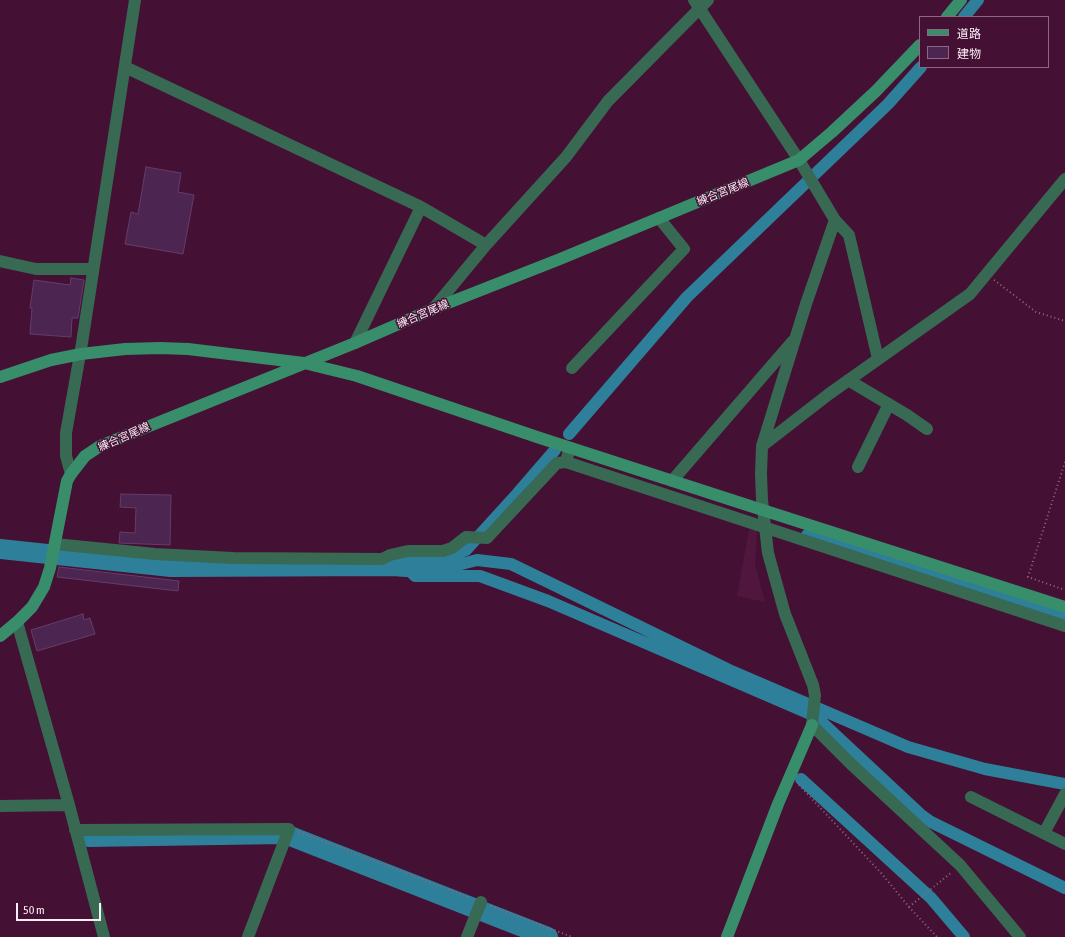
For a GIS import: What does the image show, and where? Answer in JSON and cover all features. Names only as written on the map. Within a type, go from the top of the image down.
[{"type":"street","points":[[71,474],[66,456],[66,433],[81,354],[124,67],[136,0]]},
{"type":"street","points":[[948,16],[961,0]]},
{"type":"street","points":[[433,310],[486,245],[566,157],[608,101],[701,3],[835,220],[849,235],[878,359]]},
{"type":"street","name":"練合宮尾線","points":[[0,636],[32,607],[44,587],[50,568],[67,481],[85,456],[100,446],[355,343],[799,160],[876,91],[919,46]]},
{"type":"street","points":[[124,67],[421,207],[486,245]]},
{"type":"street","points":[[762,446],[848,380],[970,294],[1065,179]]},
{"type":"street","points":[[355,343],[421,207]]},
{"type":"street","points":[[572,368],[684,249],[659,218]]},
{"type":"street","points":[[727,937],[812,722],[815,695],[813,685],[784,614],[768,553],[763,510],[761,474],[762,446],[835,220]]},
{"type":"street","points":[[0,261],[36,269],[94,269]]},
{"type":"street","points":[[672,481],[677,473],[796,338]]},
{"type":"street","points":[[0,377],[50,360],[81,354],[125,349],[188,349],[304,363],[357,376],[672,481],[1065,607]]},
{"type":"street","points":[[848,380],[907,415],[927,429]]},
{"type":"street","points":[[858,467],[889,404]]},
{"type":"street","points":[[566,462],[570,447]]},
{"type":"street","points":[[55,544],[155,554],[233,558],[382,559],[390,555],[408,551],[443,551],[452,548],[466,537],[487,538],[557,463],[566,462],[1065,626]]},
{"type":"street","points":[[17,622],[69,804],[104,937]]},
{"type":"street","points":[[812,722],[851,764],[960,865],[1020,937]]},
{"type":"street","points":[[1044,833],[1065,794]]},
{"type":"street","points":[[971,797],[1065,844]]},
{"type":"street","points":[[0,806],[69,804]]},
{"type":"street","points":[[75,830],[289,829],[248,937]]},
{"type":"street","points":[[467,937],[482,902]]},
{"type":"path","points":[[987,274],[1036,312],[1065,321]]},
{"type":"path","points":[[1065,462],[1028,577],[1065,590]]},
{"type":"path","points":[[790,775],[882,874],[909,907],[937,937]]},
{"type":"path","points":[[289,829],[572,937]]},
{"type":"path","points":[[909,907],[960,865]]},
{"type":"shaded area","points":[[749,529],[757,531],[755,564],[765,602],[737,596]]},
{"type":"building","points":[[146,167],[181,173],[178,192],[194,195],[183,254],[125,244],[131,212],[138,214]]},
{"type":"building","points":[[71,278],[84,280],[78,318],[72,318],[71,337],[30,334],[32,308],[30,308],[34,280],[70,285]]},
{"type":"building","points":[[121,494],[171,495],[170,545],[119,543],[120,532],[135,533],[136,508],[120,507]]},
{"type":"building","points":[[59,567],[179,581],[178,591],[57,577]]},
{"type":"building","points":[[83,614],[84,620],[90,618],[95,634],[37,651],[31,630]]},
{"type":"waterway","points":[[965,16],[978,0]]},
{"type":"waterway","points":[[569,434],[687,297],[888,104],[920,68]]},
{"type":"waterway","points":[[430,564],[466,550],[555,450]]},
{"type":"waterway","points":[[807,535],[1065,619]]},
{"type":"waterway","points":[[0,549],[171,567],[406,567],[430,564]]},
{"type":"waterway","points":[[406,567],[415,576],[477,560],[511,564],[729,670],[908,747],[985,769],[1065,784]]},
{"type":"waterway","points":[[415,576],[480,576],[548,601],[815,716],[920,814],[931,822],[1065,888]]},
{"type":"waterway","points":[[801,779],[931,898],[964,937]]},
{"type":"waterway","points":[[88,837],[285,834],[548,937]]}]
